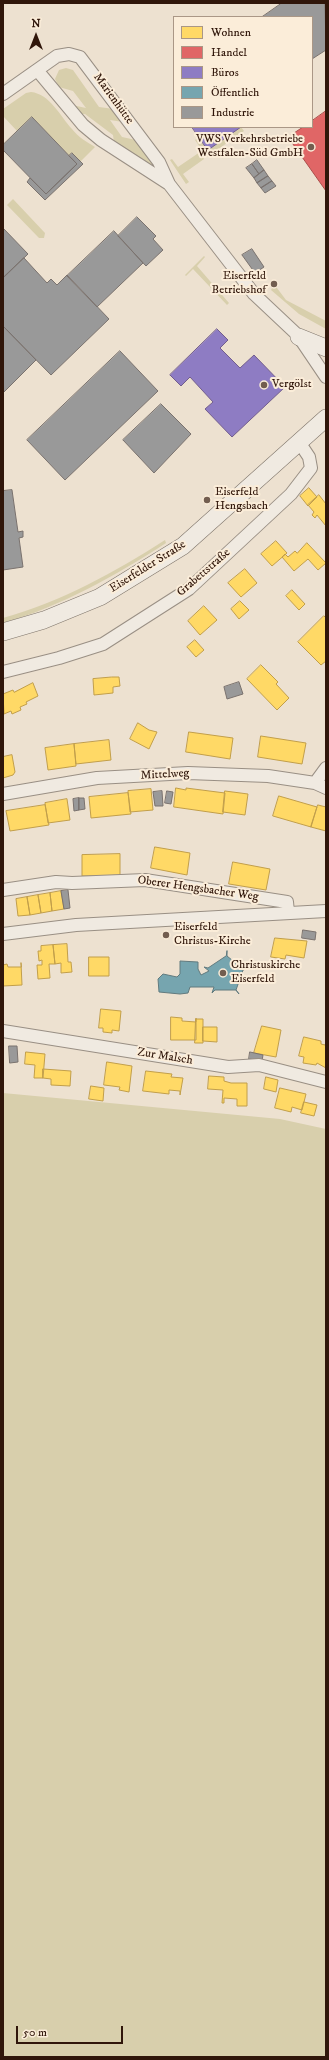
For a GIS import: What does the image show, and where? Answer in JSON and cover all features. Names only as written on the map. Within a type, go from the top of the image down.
[{"type":"main road","points":[[299,337],[326,348]]},
{"type":"main road","name":"Eiserfelder Straße","points":[[3,632],[44,620],[100,597],[184,546],[326,418]]},
{"type":"street","name":"Marienhütte","points":[[3,94],[63,54],[80,57],[159,162],[169,184],[254,294],[299,337],[326,356]]},
{"type":"street","name":"Marienhütte","points":[[37,70],[83,125],[101,140],[169,184]]},
{"type":"street","name":"Marienhütte","points":[[299,337],[326,377]]},
{"type":"street","name":"Grabettstraße","points":[[3,672],[59,658],[103,644],[189,588],[290,494],[310,468],[309,457],[299,442]]},
{"type":"street","points":[[320,786],[326,768]]},
{"type":"street","name":"Mittelweg","points":[[3,794],[98,778],[188,773],[268,776],[320,786]]},
{"type":"street","name":"Oberer Hengsbacher Weg","points":[[3,890],[56,882],[72,883],[145,880],[287,902],[288,912]]},
{"type":"street","name":"Oberer Hengsbacher Weg","points":[[3,934],[76,925],[326,911]]},
{"type":"street","name":"Zur Malsch","points":[[3,1031],[228,1067],[259,1065],[326,1082]]},
{"type":"shaded area","points":[[66,68],[73,70],[99,107],[114,109],[123,122],[110,120],[122,137],[136,140],[155,167],[114,142],[113,135],[85,114],[78,114],[72,105],[86,108],[73,91],[59,87],[55,79],[59,70]]},
{"type":"shaded area","points":[[31,92],[44,97],[49,101],[77,134],[95,147],[80,162],[72,153],[69,156],[32,117],[17,131],[3,116],[3,109],[26,93]]},
{"type":"shaded area","points":[[240,128],[242,128],[244,131],[207,157],[195,140],[199,137],[208,150]]},
{"type":"shaded area","points":[[200,152],[204,159],[183,174],[189,182],[186,184],[170,160],[172,159],[178,167]]},
{"type":"shaded area","points":[[13,199],[45,233],[44,238],[39,238],[7,205]]},
{"type":"shaded area","points":[[204,256],[205,257],[197,266],[229,303],[227,305],[193,269],[186,276],[185,275]]},
{"type":"shaded area","points":[[274,284],[286,300],[326,321],[326,329],[299,314],[271,290]]},
{"type":"shaded area","points":[[165,540],[166,543],[88,589],[46,608],[3,623],[3,618],[46,604],[107,575]]},
{"type":"shaded area","points":[[3,1093],[280,1119],[326,1129],[326,2057],[3,2057]]},
{"type":"building: Wohnen","points":[[309,488],[317,497],[308,506],[300,496]]},
{"type":"building: Wohnen","points":[[319,495],[326,504],[326,526],[317,515],[315,518],[312,515],[314,512],[308,505]]},
{"type":"building: Wohnen","points":[[276,541],[287,553],[272,566],[261,554]]},
{"type":"building: Wohnen","points":[[307,543],[326,563],[318,570],[308,559],[294,571],[282,557],[285,554],[288,557],[295,551],[297,553]]},
{"type":"building: Wohnen","points":[[245,569],[257,583],[241,597],[228,583]]},
{"type":"building: Wohnen","points":[[292,590],[305,604],[299,610],[286,596]]},
{"type":"building: Wohnen","points":[[240,601],[249,610],[239,619],[231,609]]},
{"type":"building: Wohnen","points":[[204,606],[217,620],[200,635],[188,621]]},
{"type":"building: Wohnen","points":[[324,616],[326,618],[326,661],[321,665],[298,642]]},
{"type":"building: Wohnen","points":[[195,640],[204,650],[196,657],[187,647]]},
{"type":"building: Wohnen","points":[[261,665],[278,682],[276,684],[289,698],[277,710],[247,679]]},
{"type":"building: Wohnen","points":[[119,677],[120,686],[113,687],[113,693],[94,695],[93,679]]},
{"type":"building: Wohnen","points":[[33,683],[38,696],[26,702],[27,704],[20,707],[21,710],[12,714],[11,711],[4,714],[3,694],[13,690],[14,692]]},
{"type":"building: Wohnen","points":[[138,723],[149,730],[157,732],[149,749],[130,739]]},
{"type":"building: Wohnen","points":[[189,732],[233,738],[230,759],[186,752]]},
{"type":"building: Wohnen","points":[[261,736],[306,743],[302,764],[258,757]]},
{"type":"building: Wohnen","points":[[109,740],[111,760],[76,764],[74,744]]},
{"type":"building: Wohnen","points":[[74,744],[76,766],[48,770],[45,748]]},
{"type":"building: Wohnen","points":[[12,755],[15,772],[13,775],[3,778],[3,757]]},
{"type":"building: Wohnen","points":[[176,788],[225,793],[223,814],[174,807]]},
{"type":"building: Wohnen","points":[[151,789],[153,810],[130,812],[128,791]]},
{"type":"building: Wohnen","points":[[225,791],[248,794],[245,815],[223,812]]},
{"type":"building: Wohnen","points":[[128,793],[131,814],[91,818],[89,797]]},
{"type":"building: Wohnen","points":[[279,796],[317,807],[311,827],[273,816]]},
{"type":"building: Wohnen","points":[[67,799],[70,820],[48,823],[45,803]]},
{"type":"building: Wohnen","points":[[45,805],[49,825],[10,831],[6,811]]},
{"type":"building: Wohnen","points":[[318,805],[326,807],[326,831],[311,827]]},
{"type":"building: Wohnen","points":[[155,847],[190,853],[187,875],[151,868]]},
{"type":"building: Wohnen","points":[[120,854],[120,876],[82,876],[82,855]]},
{"type":"building: Wohnen","points":[[233,862],[270,869],[266,890],[229,884]]},
{"type":"building: Wohnen","points":[[61,891],[64,909],[52,911],[50,893]]},
{"type":"building: Wohnen","points":[[50,893],[52,911],[41,913],[38,895]]},
{"type":"building: Wohnen","points":[[38,895],[41,913],[30,915],[27,897]]},
{"type":"building: Wohnen","points":[[27,897],[30,915],[18,916],[16,899]]},
{"type":"building: Wohnen","points":[[275,938],[307,941],[304,958],[286,955],[285,959],[271,957]]},
{"type":"building: Wohnen","points":[[67,944],[68,962],[71,962],[72,972],[61,973],[61,963],[55,964],[53,945]]},
{"type":"building: Wohnen","points":[[53,945],[55,964],[49,964],[50,978],[38,979],[37,965],[42,965],[42,960],[39,961],[38,951],[41,951],[41,946]]},
{"type":"building: Wohnen","points":[[89,957],[109,957],[109,976],[89,976]]},
{"type":"building: Wohnen","points":[[21,963],[22,985],[3,986],[3,965],[7,964],[8,967],[21,967]]},
{"type":"building: Wohnen","points":[[101,1009],[121,1011],[119,1031],[112,1030],[112,1033],[103,1032],[103,1028],[99,1028]]},
{"type":"building: Wohnen","points":[[171,1017],[182,1018],[182,1021],[196,1022],[196,1040],[171,1040]]},
{"type":"building: Wohnen","points":[[196,1019],[203,1019],[203,1043],[195,1043]]},
{"type":"building: Wohnen","points":[[262,1026],[281,1030],[276,1057],[254,1053]]},
{"type":"building: Wohnen","points":[[203,1027],[217,1027],[217,1042],[203,1041]]},
{"type":"building: Wohnen","points":[[304,1037],[321,1041],[321,1044],[325,1045],[326,1042],[326,1068],[317,1063],[316,1065],[303,1063],[304,1057],[299,1056]]},
{"type":"building: Wohnen","points":[[26,1052],[45,1054],[43,1078],[34,1078],[35,1065],[25,1064]]},
{"type":"building: Wohnen","points":[[107,1062],[132,1066],[129,1092],[119,1090],[120,1087],[104,1085]]},
{"type":"building: Wohnen","points":[[43,1069],[71,1071],[70,1086],[51,1085],[51,1079],[43,1078]]},
{"type":"building: Wohnen","points":[[146,1071],[172,1074],[171,1077],[183,1078],[180,1095],[180,1091],[169,1090],[169,1094],[143,1091]]},
{"type":"building: Wohnen","points":[[209,1076],[224,1077],[224,1081],[231,1083],[247,1083],[247,1106],[237,1106],[237,1099],[224,1098],[224,1103],[222,1103],[223,1090],[208,1089]]},
{"type":"building: Wohnen","points":[[266,1077],[278,1080],[276,1092],[264,1089]]},
{"type":"building: Wohnen","points":[[91,1086],[104,1088],[103,1101],[89,1099]]},
{"type":"building: Wohnen","points":[[280,1088],[306,1094],[302,1110],[292,1107],[291,1112],[275,1108]]},
{"type":"building: Wohnen","points":[[304,1102],[317,1105],[314,1116],[301,1113]]},
{"type":"building: Handel","name":"VWS Verkehrsbetriebe Westfalen-Süd GmbH","points":[[326,111],[326,191],[288,137],[302,128],[313,128],[313,120]]},
{"type":"building: Büros","points":[[193,128],[240,128],[208,150]]},
{"type":"building: Büros","points":[[217,329],[228,340],[220,348],[240,368],[254,355],[285,387],[232,437],[205,409],[213,402],[190,377],[181,386],[170,375]]},
{"type":"building: Öffentlich","name":"Christuskirche Eiserfeld","points":[[227,951],[227,956],[243,969],[248,968],[243,970],[236,990],[215,990],[212,993],[214,987],[190,987],[188,993],[180,994],[159,992],[158,979],[163,974],[177,977],[180,974],[180,961],[198,962],[198,969],[201,975],[209,971],[204,967],[208,968],[226,956]]},
{"type":"building: Industrie","points":[[282,3],[325,3],[326,50],[313,58],[313,16],[263,16]]},
{"type":"building: Industrie","points":[[32,117],[77,164],[46,194],[3,150],[3,145]]},
{"type":"building: Industrie","points":[[72,153],[83,164],[45,200],[27,182],[30,178],[46,194],[77,164],[69,156]]},
{"type":"building: Industrie","points":[[257,160],[264,170],[259,174],[252,164]]},
{"type":"building: Industrie","points":[[252,164],[259,174],[254,178],[246,168]]},
{"type":"building: Industrie","points":[[264,170],[268,176],[257,183],[254,178]]},
{"type":"building: Industrie","points":[[268,176],[272,181],[261,188],[257,183]]},
{"type":"building: Industrie","points":[[272,181],[276,186],[265,193],[261,188]]},
{"type":"building: Industrie","points":[[137,217],[156,236],[153,239],[163,250],[146,266],[118,236]]},
{"type":"building: Industrie","points":[[3,228],[28,254],[3,278]]},
{"type":"building: Industrie","points":[[114,231],[143,263],[97,307],[67,276]]},
{"type":"building: Industrie","points":[[252,249],[264,267],[255,273],[242,255]]},
{"type":"building: Industrie","points":[[24,258],[47,283],[51,279],[57,285],[67,275],[109,319],[51,375],[3,326],[3,278]]},
{"type":"building: Industrie","points":[[3,326],[36,360],[3,393]]},
{"type":"building: Industrie","points":[[120,351],[158,391],[65,480],[27,440]]},
{"type":"building: Industrie","points":[[161,404],[191,434],[154,473],[123,440]]},
{"type":"building: Industrie","points":[[12,490],[18,532],[23,531],[23,537],[19,538],[23,567],[3,570],[3,491]]},
{"type":"building: Industrie","points":[[239,682],[243,694],[227,699],[224,687]]},
{"type":"building: Industrie","points":[[162,791],[163,806],[155,806],[153,792]]},
{"type":"building: Industrie","points":[[167,791],[173,792],[171,804],[165,803]]},
{"type":"building: Industrie","points":[[79,798],[79,810],[74,811],[73,799]]},
{"type":"building: Industrie","points":[[79,798],[84,798],[85,809],[79,810]]},
{"type":"building: Industrie","points":[[68,890],[70,908],[64,909],[61,891]]},
{"type":"building: Industrie","points":[[303,930],[316,932],[315,940],[302,938]]},
{"type":"building: Industrie","points":[[9,1046],[17,1046],[18,1062],[10,1063]]},
{"type":"building: Industrie","points":[[250,1052],[263,1055],[262,1061],[249,1059]]},
{"type":"place","name":"VWS Verkehrsbetriebe Westfalen-Süd GmbH","points":[[311,147]]},
{"type":"place","name":"Eiserfeld Betriebshof","points":[[274,284]]},
{"type":"place","name":"Vergölst","points":[[264,385]]},
{"type":"place","name":"Eiserfeld Hengsbach","points":[[207,500]]},
{"type":"place","name":"Eiserfeld Christus-Kirche","points":[[166,935]]},
{"type":"place","name":"Christuskirche Eiserfeld","points":[[223,973]]}]
